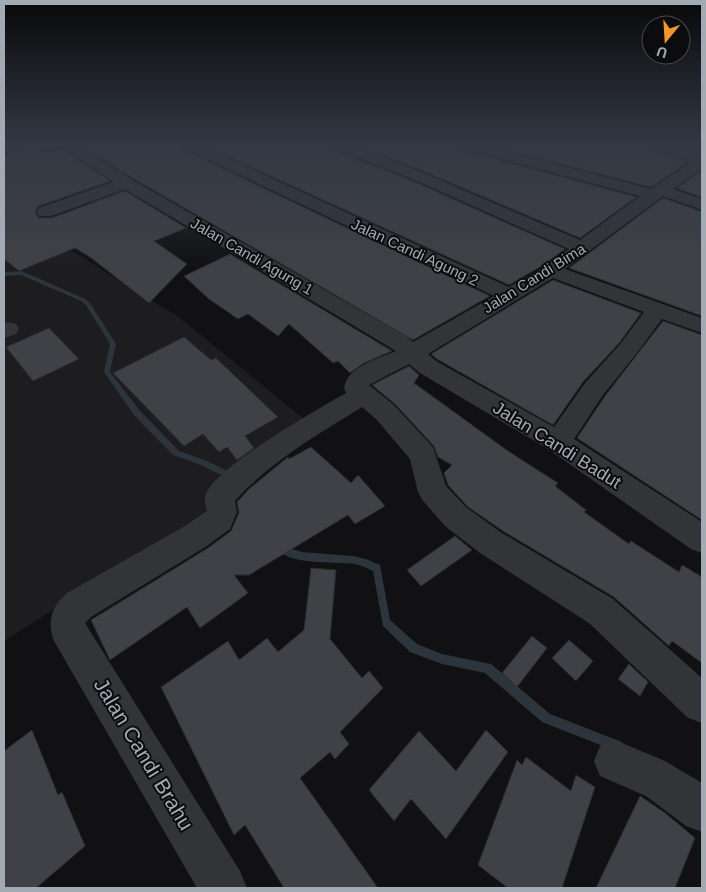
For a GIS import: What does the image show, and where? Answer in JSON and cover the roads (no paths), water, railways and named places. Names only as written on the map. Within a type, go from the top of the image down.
[{"type":"street","points":[[45,212],[119,186]]},
{"type":"street","name":"Jalan Candi Agung 1","points":[[131,186],[398,341],[412,353]]},
{"type":"street","name":"Jalan Candi Agung 2","points":[[276,186],[509,295]]},
{"type":"street","points":[[440,186],[583,248]]},
{"type":"street","points":[[628,186],[702,205]]},
{"type":"street","name":"Jalan Candi Bima","points":[[362,395],[356,388],[361,378],[412,353],[551,270],[668,186]]},
{"type":"street","points":[[551,270],[702,326]]},
{"type":"street","points":[[558,442],[594,389],[629,348],[657,310]]},
{"type":"street","name":"Jalan Candi Badut","points":[[412,353],[428,367],[558,442],[702,539]]},
{"type":"street","points":[[362,395],[386,412],[424,455],[433,492],[456,517],[491,543],[601,611],[702,704]]},
{"type":"street","name":"Jalan Candi Brahu","points":[[224,888],[146,755],[67,628],[67,620],[70,612],[79,605],[196,536],[219,520],[222,512],[219,498],[236,479],[303,430],[362,395]]},
{"type":"street","points":[[615,761],[647,773],[681,792],[702,810]]},
{"type":"waterway","points":[[4,274],[22,273],[88,304],[113,344],[107,372],[137,413],[176,453],[222,472]]},
{"type":"waterway","points":[[279,547],[290,553],[302,556],[353,560],[377,568],[386,623],[414,648],[442,659],[487,668],[546,718],[618,746]]}]
